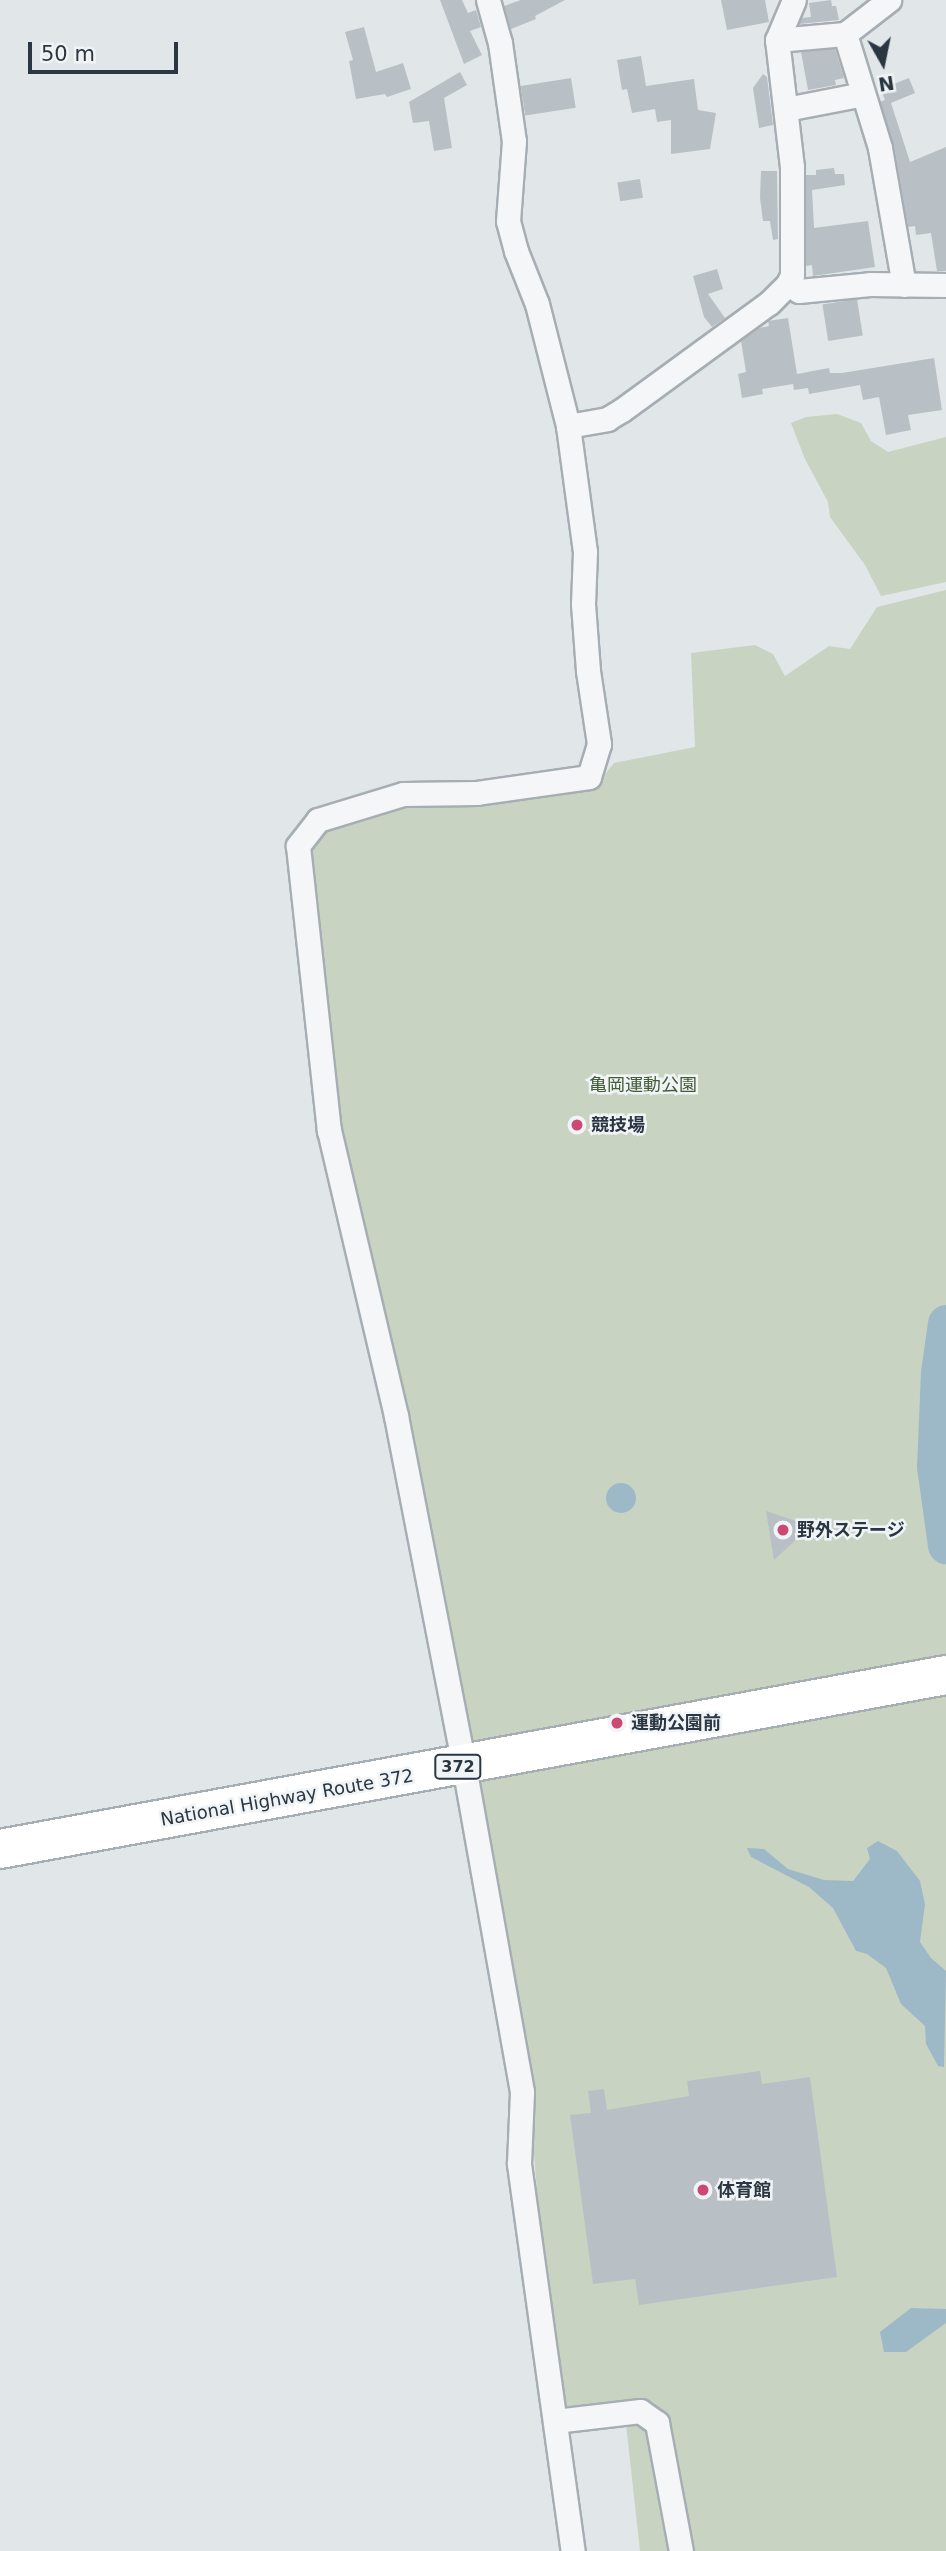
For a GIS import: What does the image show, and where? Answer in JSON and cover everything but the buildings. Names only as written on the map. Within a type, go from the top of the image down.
[{"type":"highway","name":"National Highway Route 372","points":[[0,1849],[464,1766],[930,1678]]},
{"type":"street","points":[[488,0],[500,43],[514,141],[508,221],[516,251],[537,304],[568,426],[585,552],[583,604],[588,671],[599,744],[589,777],[477,793],[403,794],[318,820],[298,846],[329,1130],[396,1416],[464,1766],[522,2092],[519,2164],[573,2551]]},
{"type":"street","points":[[568,426],[607,419],[622,410],[769,303],[788,284],[792,275],[792,167],[777,40],[794,0]]},
{"type":"street","points":[[777,40],[845,34],[861,18],[889,0]]},
{"type":"street","points":[[845,34],[880,148],[904,285]]},
{"type":"street","points":[[786,109],[863,94]]},
{"type":"street","points":[[788,284],[799,291],[946,285]]},
{"type":"street","points":[[555,2421],[639,2412],[657,2423],[681,2551]]},
{"type":"green space","points":[[837,414],[861,423],[871,441],[888,452],[946,437],[946,582],[881,596],[865,565],[830,517],[828,502],[805,459],[791,423],[806,417]]},
{"type":"green space","name":"亀岡運動公園","points":[[946,590],[946,2551],[640,2551],[624,2406],[581,2414],[567,2407],[540,2228],[530,2105],[481,1784],[474,1745],[463,1738],[424,1500],[341,1124],[312,847],[323,830],[400,806],[475,804],[596,785],[614,763],[695,747],[691,653],[755,645],[773,654],[785,676],[829,646],[850,649],[877,607]]},
{"type":"water","points":[[621,1483],[627,1484],[635,1492],[635,1504],[627,1512],[621,1513],[615,1512],[607,1504],[606,1498],[607,1492],[615,1484]]},
{"type":"water","points":[[878,1841],[897,1851],[920,1881],[925,1904],[920,1942],[931,1958],[946,1971],[944,2067],[938,2066],[926,2044],[925,2026],[901,2004],[886,1968],[867,1954],[856,1951],[833,1908],[809,1887],[751,1857],[747,1848],[764,1849],[788,1869],[824,1880],[853,1881],[870,1859],[867,1848]]},
{"type":"water","points":[[911,2308],[946,2309],[946,2323],[906,2352],[884,2352],[880,2332]]},
{"type":"waterway","points":[[946,1323],[939,1372],[935,1466],[946,1545]]},
{"type":"place","name":"競技場","points":[[577,1125]]},
{"type":"place","name":"野外ステージ","points":[[783,1530]]},
{"type":"place","name":"運動公園前","points":[[617,1723]]},
{"type":"place","name":"体育館","points":[[703,2190]]}]
